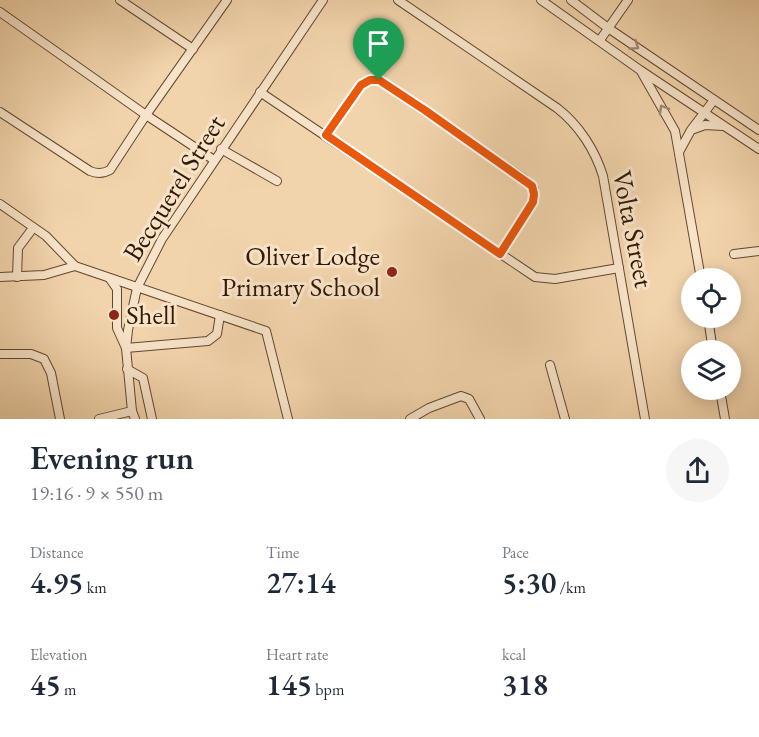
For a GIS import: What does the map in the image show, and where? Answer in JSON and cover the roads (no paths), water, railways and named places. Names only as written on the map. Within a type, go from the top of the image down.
[{"type":"street","points":[[120,0],[193,50]]},
{"type":"street","points":[[0,112],[90,171],[102,173],[110,170],[227,0]]},
{"type":"street","name":"Becquerel Street","points":[[134,415],[126,348],[137,288],[162,239],[323,0]]},
{"type":"street","name":"Volta Street","points":[[398,0],[558,108],[575,123],[598,161],[603,176],[620,268],[645,419]]},
{"type":"street","points":[[541,0],[640,70],[759,149]]},
{"type":"street","points":[[571,0],[608,28],[759,130]]},
{"type":"street","points":[[600,40],[628,0]]},
{"type":"street","points":[[0,12],[214,160]]},
{"type":"street","points":[[640,70],[672,124],[699,268]]},
{"type":"street","points":[[326,135],[361,85],[370,80],[379,80],[426,111],[524,179],[534,189],[533,202],[500,254]]},
{"type":"street","points":[[260,92],[535,277],[555,279],[620,268]]},
{"type":"street","points":[[679,152],[691,130],[714,100]]},
{"type":"street","points":[[691,130],[705,125],[725,126]]},
{"type":"street","points":[[221,149],[276,181]]},
{"type":"street","points":[[0,204],[56,245],[75,266],[266,331],[288,419]]},
{"type":"street","points":[[17,277],[18,248],[33,228]]},
{"type":"street","points":[[734,254],[759,251]]},
{"type":"street","points":[[0,277],[44,275],[75,266]]},
{"type":"street","points":[[111,279],[117,289],[117,328],[126,348],[208,341],[217,334],[220,315]]},
{"type":"street","points":[[0,354],[31,354],[44,359],[51,373],[60,419]]},
{"type":"street","points":[[550,365],[565,419]]},
{"type":"street","points":[[127,369],[143,378],[152,419]]},
{"type":"street","points":[[410,419],[429,408],[461,396],[469,399],[480,419]]},
{"type":"street","points":[[722,400],[725,419]]},
{"type":"street","points":[[99,419],[134,415]]},
{"type":"place","name":"Oliver Lodge Primary School","points":[[392,272]]},
{"type":"place","name":"Shell","points":[[114,315]]}]
